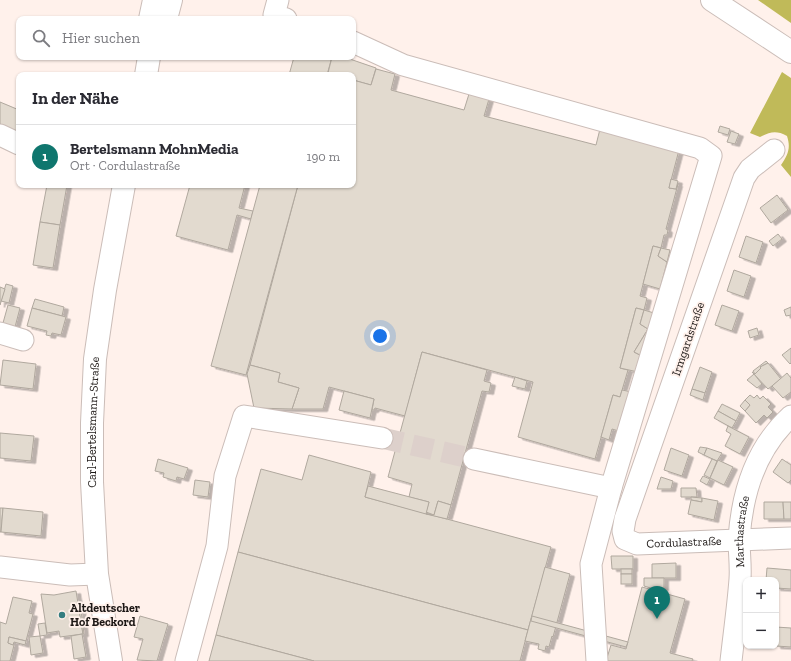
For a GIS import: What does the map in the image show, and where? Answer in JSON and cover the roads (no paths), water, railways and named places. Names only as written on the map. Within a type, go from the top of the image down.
[{"type":"main road","points":[[151,16],[154,0]]},
{"type":"main road","points":[[167,16],[171,0]]},
{"type":"main road","points":[[712,0],[791,52]]},
{"type":"main road","name":"Carl-Bertelsmann-Straße","points":[[111,661],[97,574],[92,474],[92,423],[95,359],[104,290],[123,188]]},
{"type":"street","points":[[277,16],[274,15],[278,0]]},
{"type":"street","points":[[356,43],[403,64],[700,148],[711,156],[611,488],[591,564],[597,661]]},
{"type":"street","points":[[0,135],[16,143]]},
{"type":"street","name":"Irmgardstraße","points":[[625,539],[623,531],[625,519],[744,178],[750,169],[774,150]]},
{"type":"street","points":[[0,333],[23,340]]},
{"type":"street","points":[[186,661],[217,546],[225,476],[244,416],[382,438]]},
{"type":"street","name":"Marthastraße","points":[[731,661],[740,578],[739,540],[742,508],[748,481],[763,449],[783,423],[791,416]]},
{"type":"street","points":[[474,459],[611,488]]},
{"type":"street","name":"Cordulastraße","points":[[625,539],[637,544],[791,538]]},
{"type":"street","points":[[0,567],[70,575],[97,574]]},
{"type":"tunnel","points":[[382,438],[474,459]]},
{"type":"place","name":"Altdeutscher Hof Beckord","points":[[62,615]]},
{"type":"place","name":"Bertelsmann MohnMedia","points":[[657,619]]}]
